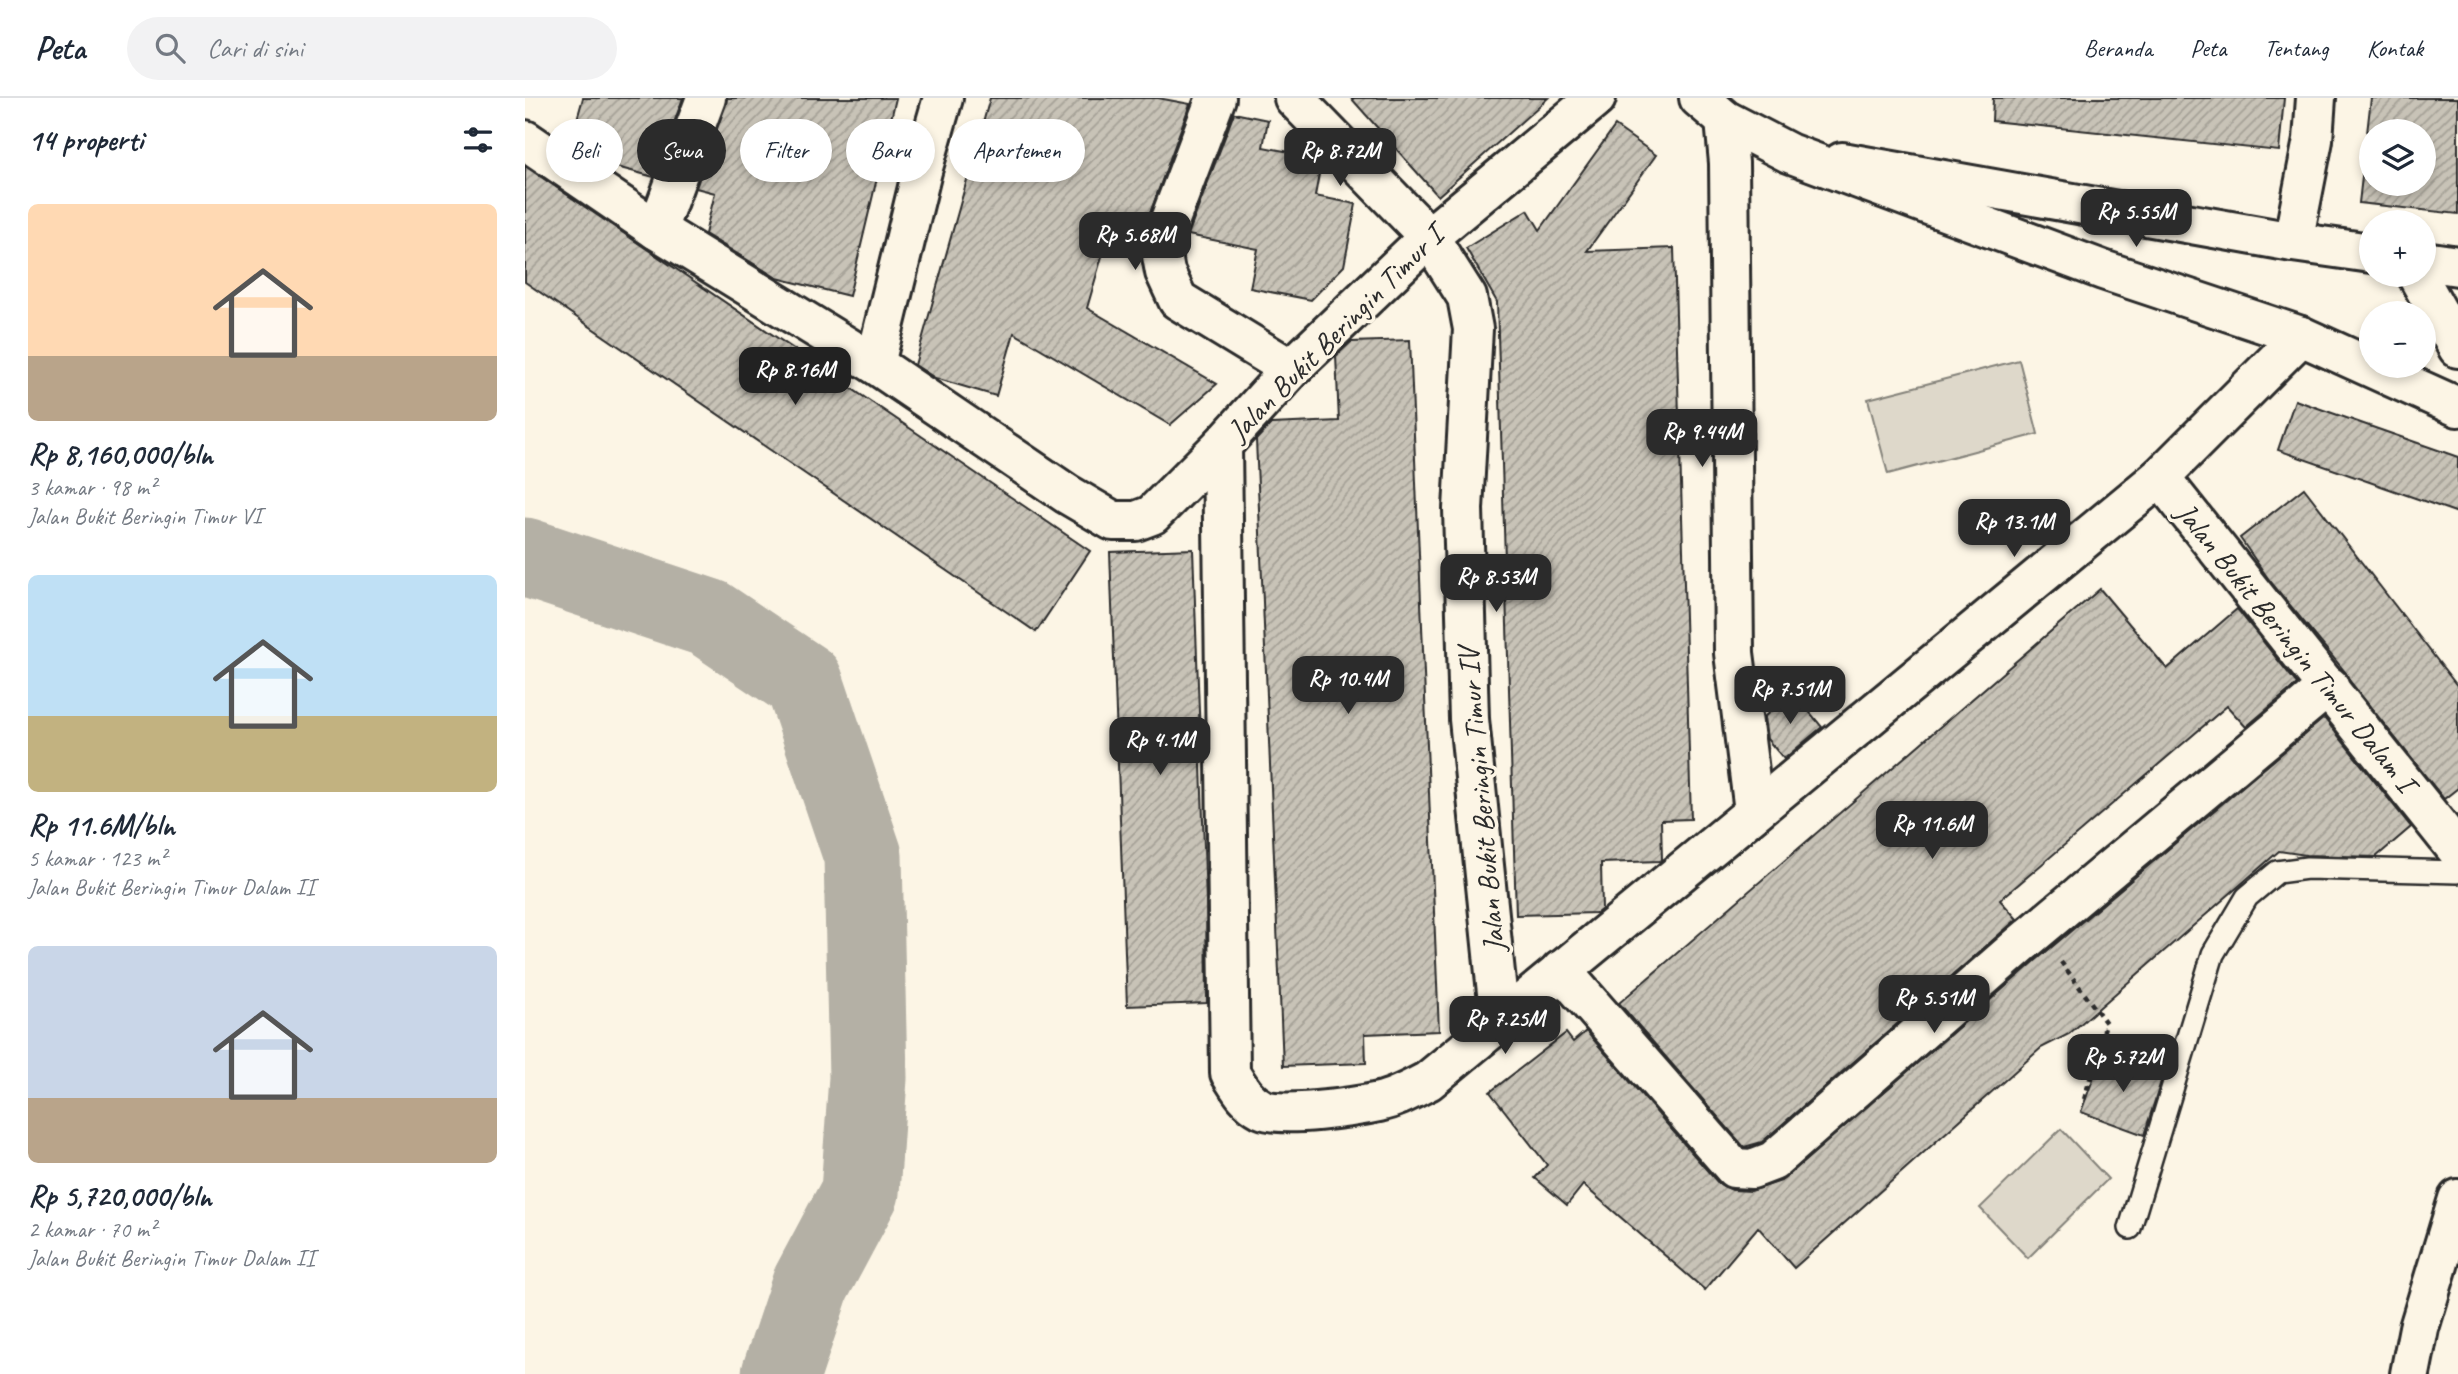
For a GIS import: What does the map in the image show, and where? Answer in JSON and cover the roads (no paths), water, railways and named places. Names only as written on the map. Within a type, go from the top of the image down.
[{"type":"street","points":[[657,229],[706,98]]},
{"type":"street","points":[[874,364],[943,98]]},
{"type":"street","points":[[1216,98],[1167,225],[1161,250],[1165,272],[1178,300],[1291,369]]},
{"type":"street","name":"Jalan Bukit Beringin Timur IV","points":[[1294,98],[1429,237],[1467,297],[1473,329],[1463,509],[1469,719],[1500,1022]]},
{"type":"street","name":"Jalan Bukit Beringin Timur I","points":[[525,140],[657,229],[874,364],[1067,494],[1113,521],[1136,521],[1152,515],[1222,445],[1291,369],[1429,237],[1596,98]]},
{"type":"street","points":[[2293,242],[2313,140],[2316,98]]},
{"type":"street","points":[[1712,109],[1789,153],[2102,270],[2301,336],[2458,407]]},
{"type":"street","points":[[1712,109],[1729,163],[1734,653],[1754,811]]},
{"type":"street","points":[[1789,153],[2359,251]]},
{"type":"street","points":[[2436,263],[2458,266]]},
{"type":"street","points":[[2424,287],[2458,348]]},
{"type":"street","points":[[1222,445],[1230,1073],[1245,1097],[1263,1110],[1285,1114],[1378,1102],[1404,1094],[1429,1081],[2160,477],[2301,336]]},
{"type":"street","name":"Jalan Bukit Beringin Timur Dalam I","points":[[2160,477],[2458,851]]},
{"type":"street","points":[[1561,970],[1734,1168],[1752,1169],[1773,1161],[2038,930],[2329,687]]},
{"type":"street","points":[[2410,1374],[2419,1328],[2458,1199]]},
{"type":"lane","points":[[2130,1228],[2213,954],[2247,898],[2277,872],[2307,868],[2458,872]]},
{"type":"waterway","points":[[525,557],[709,618],[804,682],[863,856],[868,1078],[860,1192],[811,1284],[781,1374]]}]
